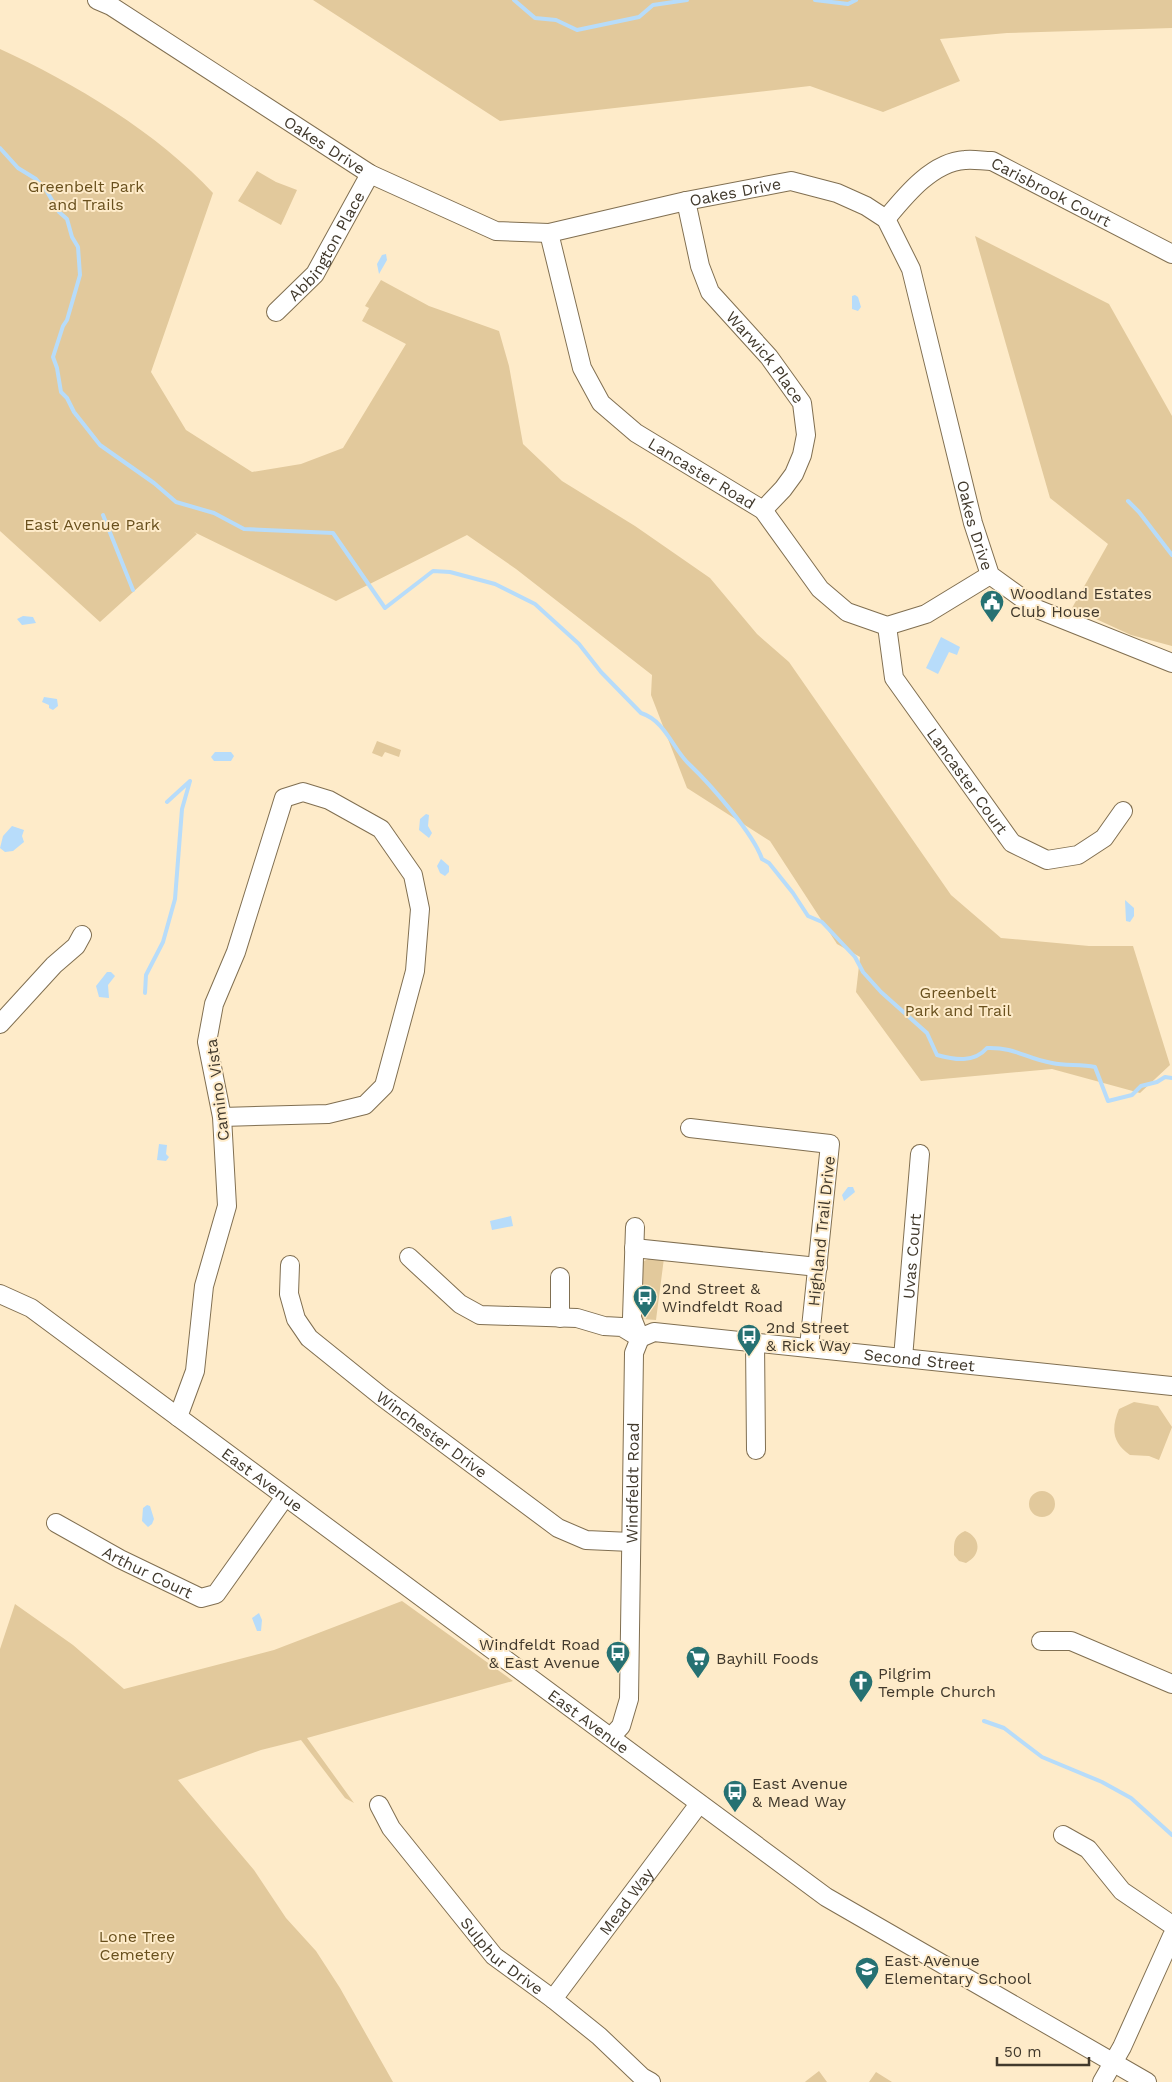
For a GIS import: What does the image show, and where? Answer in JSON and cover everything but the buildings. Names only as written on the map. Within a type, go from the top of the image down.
[{"type":"street","name":"Oakes Drive","points":[[97,0],[111,6],[370,174],[496,231],[549,233],[686,201],[790,181],[837,193],[866,206],[886,219],[911,269],[973,523],[990,575],[1037,609],[1172,663]]},
{"type":"street","name":"Carisbrook Court","points":[[886,219],[912,187],[937,170],[963,160],[992,161],[1172,254]]},
{"type":"street","name":"Abbington Place","points":[[276,312],[315,274],[370,174]]},
{"type":"street","name":"Warwick Place","points":[[686,201],[700,266],[710,292],[769,357],[802,403],[806,435],[802,455],[794,474],[763,510]]},
{"type":"street","name":"Lancaster Road","points":[[549,233],[582,368],[601,403],[636,432],[763,510],[820,589],[847,612],[887,626]]},
{"type":"street","points":[[887,626],[926,614],[990,575]]},
{"type":"street","name":"Lancaster Court","points":[[887,626],[894,678],[1012,843],[1047,860],[1078,855],[1104,838],[1123,811]]},
{"type":"street","name":"Camino Vista","points":[[178,1417],[195,1371],[204,1286],[227,1206],[222,1117],[207,1042],[214,1004],[236,952],[284,798],[302,792],[329,800],[381,828],[413,875],[420,909],[414,971],[384,1086],[365,1105],[328,1114],[222,1117]]},
{"type":"street","points":[[0,1024],[54,965],[76,946],[82,934]]},
{"type":"street","name":"Highland Trail Drive","points":[[690,1128],[830,1144],[809,1347]]},
{"type":"street","name":"Uvas Court","points":[[903,1358],[920,1154]]},
{"type":"street","points":[[635,1227],[632,1318],[640,1338]]},
{"type":"street","points":[[634,1248],[818,1267]]},
{"type":"street","points":[[409,1257],[460,1304],[480,1315],[577,1318],[604,1326],[622,1327],[640,1338]]},
{"type":"street","name":"Winchester Drive","points":[[290,1265],[289,1294],[296,1319],[309,1338],[381,1396],[558,1528],[586,1540],[631,1542]]},
{"type":"street","points":[[560,1277],[560,1318]]},
{"type":"street","name":"East Avenue","points":[[0,1294],[31,1308],[826,1897],[1147,2082]]},
{"type":"street","name":"Second Street","points":[[640,1338],[654,1332],[755,1341],[1172,1386]]},
{"type":"street","name":"Windfeldt Road","points":[[611,1737],[621,1726],[629,1699],[634,1353],[640,1338]]},
{"type":"street","points":[[755,1341],[756,1450]]},
{"type":"street","name":"Arthur Court","points":[[56,1524],[120,1559],[201,1598],[216,1594],[285,1497]]},
{"type":"street","points":[[1040,1641],[1071,1641],[1172,1684]]},
{"type":"street","name":"Mead Way","points":[[553,1999],[699,1804]]},
{"type":"street","name":"Sulphur Drive","points":[[380,1805],[391,1828],[494,1956],[553,1999],[599,2036],[642,2077],[651,2082]]},
{"type":"street","points":[[1063,1835],[1088,1849],[1122,1891],[1172,1925]]},
{"type":"street","points":[[1102,2082],[1113,2063],[1172,1936]]},
{"type":"green space","points":[[313,0],[1172,0],[1172,28],[1007,33],[940,39],[960,81],[883,112],[810,86],[500,121]]},
{"type":"green space","points":[[0,49],[56,77],[114,111],[167,150],[213,193],[151,372],[186,430],[252,472],[301,464],[343,448],[406,344],[362,321],[369,308],[365,306],[381,280],[429,306],[499,331],[509,366],[523,444],[562,481],[635,526],[710,578],[757,634],[789,662],[951,895],[1001,938],[1089,946],[1133,946],[1170,1065],[1140,1093],[1052,1069],[921,1081],[856,992],[860,957],[837,944],[770,841],[687,788],[651,695],[652,675],[516,569],[467,535],[336,601],[194,532],[197,534],[100,622],[0,531]]},
{"type":"green space","points":[[257,171],[276,182],[297,190],[281,225],[238,201]]},
{"type":"green space","points":[[975,236],[1109,304],[1172,416],[1172,646],[1131,635],[1072,608],[1108,544],[1050,498]]},
{"type":"green space","points":[[377,741],[401,750],[399,757],[385,752],[382,757],[372,753]]},
{"type":"green space","points":[[653,1257],[664,1258],[656,1320],[642,1319],[639,1316],[641,1265],[644,1261]]},
{"type":"green space","points":[[1134,1402],[1158,1406],[1172,1427],[1159,1460],[1149,1456],[1130,1455],[1116,1440],[1114,1429],[1119,1409]]},
{"type":"green space","points":[[1042,1491],[1051,1495],[1055,1504],[1051,1513],[1042,1517],[1033,1513],[1029,1504],[1033,1495]]},
{"type":"green space","points":[[965,1531],[974,1537],[978,1546],[975,1555],[966,1563],[959,1561],[954,1555],[956,1538]]},
{"type":"green space","name":"Lone Tree Cemetery","points":[[402,1601],[513,1681],[307,1738],[354,1803],[345,1798],[301,1740],[261,1750],[178,1780],[254,1870],[286,1918],[316,1951],[340,1988],[393,2082],[0,2082],[0,1649],[15,1604],[73,1645],[124,1689],[274,1650]]},
{"type":"green space","points":[[819,2071],[827,2082],[805,2082],[806,2081]]},
{"type":"green space","points":[[876,2072],[892,2082],[869,2082]]},
{"type":"water","points":[[386,254],[387,260],[379,274],[377,264],[382,255]]},
{"type":"water","points":[[852,296],[858,297],[861,307],[858,311],[852,309]]},
{"type":"water","points":[[23,616],[33,617],[36,623],[22,625],[17,619]]},
{"type":"water","points":[[941,637],[960,647],[957,655],[949,652],[938,674],[926,668]]},
{"type":"water","points":[[44,697],[57,699],[58,706],[53,710],[49,708],[49,705],[42,702]]},
{"type":"water","points":[[215,752],[231,752],[234,756],[231,761],[214,761],[211,757]]},
{"type":"water","points":[[426,814],[429,815],[428,826],[432,833],[429,838],[419,830],[420,819]]},
{"type":"water","points":[[12,826],[24,830],[22,836],[24,842],[13,851],[5,852],[0,848],[3,836]]},
{"type":"water","points":[[441,859],[449,866],[449,872],[445,876],[440,873],[437,866]]},
{"type":"water","points":[[1125,900],[1134,908],[1134,916],[1130,922],[1126,921]]},
{"type":"water","points":[[107,972],[111,972],[115,976],[108,985],[109,998],[99,997],[96,986]]},
{"type":"water","points":[[159,1144],[167,1145],[166,1154],[169,1157],[166,1161],[157,1160]]},
{"type":"water","points":[[848,1187],[853,1187],[855,1192],[844,1201],[842,1195]]},
{"type":"water","points":[[511,1216],[513,1226],[492,1230],[490,1221]]},
{"type":"water","points":[[147,1505],[150,1506],[154,1519],[148,1527],[142,1521],[143,1508]]},
{"type":"water","points":[[259,1613],[262,1620],[261,1631],[257,1631],[252,1618]]},
{"type":"waterway","points":[[514,0],[535,18],[556,20],[577,30],[639,17],[653,5],[687,0]]},
{"type":"waterway","points":[[815,0],[848,4],[856,0]]},
{"type":"waterway","points":[[0,148],[18,168],[36,179],[46,190],[59,212],[67,219],[72,237],[78,247],[80,275],[67,320],[63,326],[53,357],[61,392],[100,445],[154,483],[176,502],[214,513],[244,529],[333,533],[385,608],[433,571],[450,572],[495,584],[535,604],[579,644],[601,672],[641,713],[657,722],[684,759],[741,823],[762,859],[769,863],[793,893],[808,916],[822,922],[855,957],[863,972],[881,992],[927,1033],[937,1055],[964,1059],[976,1056],[987,1048],[997,1048],[1052,1063],[1095,1067],[1108,1101],[1132,1095],[1141,1086],[1157,1082],[1165,1077],[1172,1078]]},
{"type":"waterway","points":[[1128,501],[1139,512],[1172,555]]},
{"type":"waterway","points":[[103,515],[133,590]]},
{"type":"waterway","points":[[145,993],[146,975],[163,942],[175,899],[182,809],[190,781],[167,802]]},
{"type":"waterway","points":[[984,1721],[1004,1728],[1042,1757],[1102,1782],[1131,1798],[1172,1835]]},
{"type":"place","name":"Woodland Estates Club House","points":[[992,623]]},
{"type":"place","name":"2nd Street & Windfeldt Road","points":[[645,1318]]},
{"type":"place","name":"2nd Street & Rick Way","points":[[749,1357]]},
{"type":"place","name":"Windfeldt Road & East Avenue","points":[[618,1674]]},
{"type":"place","name":"Bayhill Foods","points":[[698,1679]]},
{"type":"place","name":"Pilgrim Temple Church","points":[[861,1703]]},
{"type":"place","name":"East Avenue & Mead Way","points":[[735,1813]]},
{"type":"place","name":"East Avenue Elementary School","points":[[867,1990]]},
{"type":"park label","name":"Greenbelt Park and Trails","points":[[86,195]]},
{"type":"park label","name":"East Avenue Park","points":[[92,524]]},
{"type":"park label","name":"Greenbelt Park and Trail","points":[[958,1001]]}]
